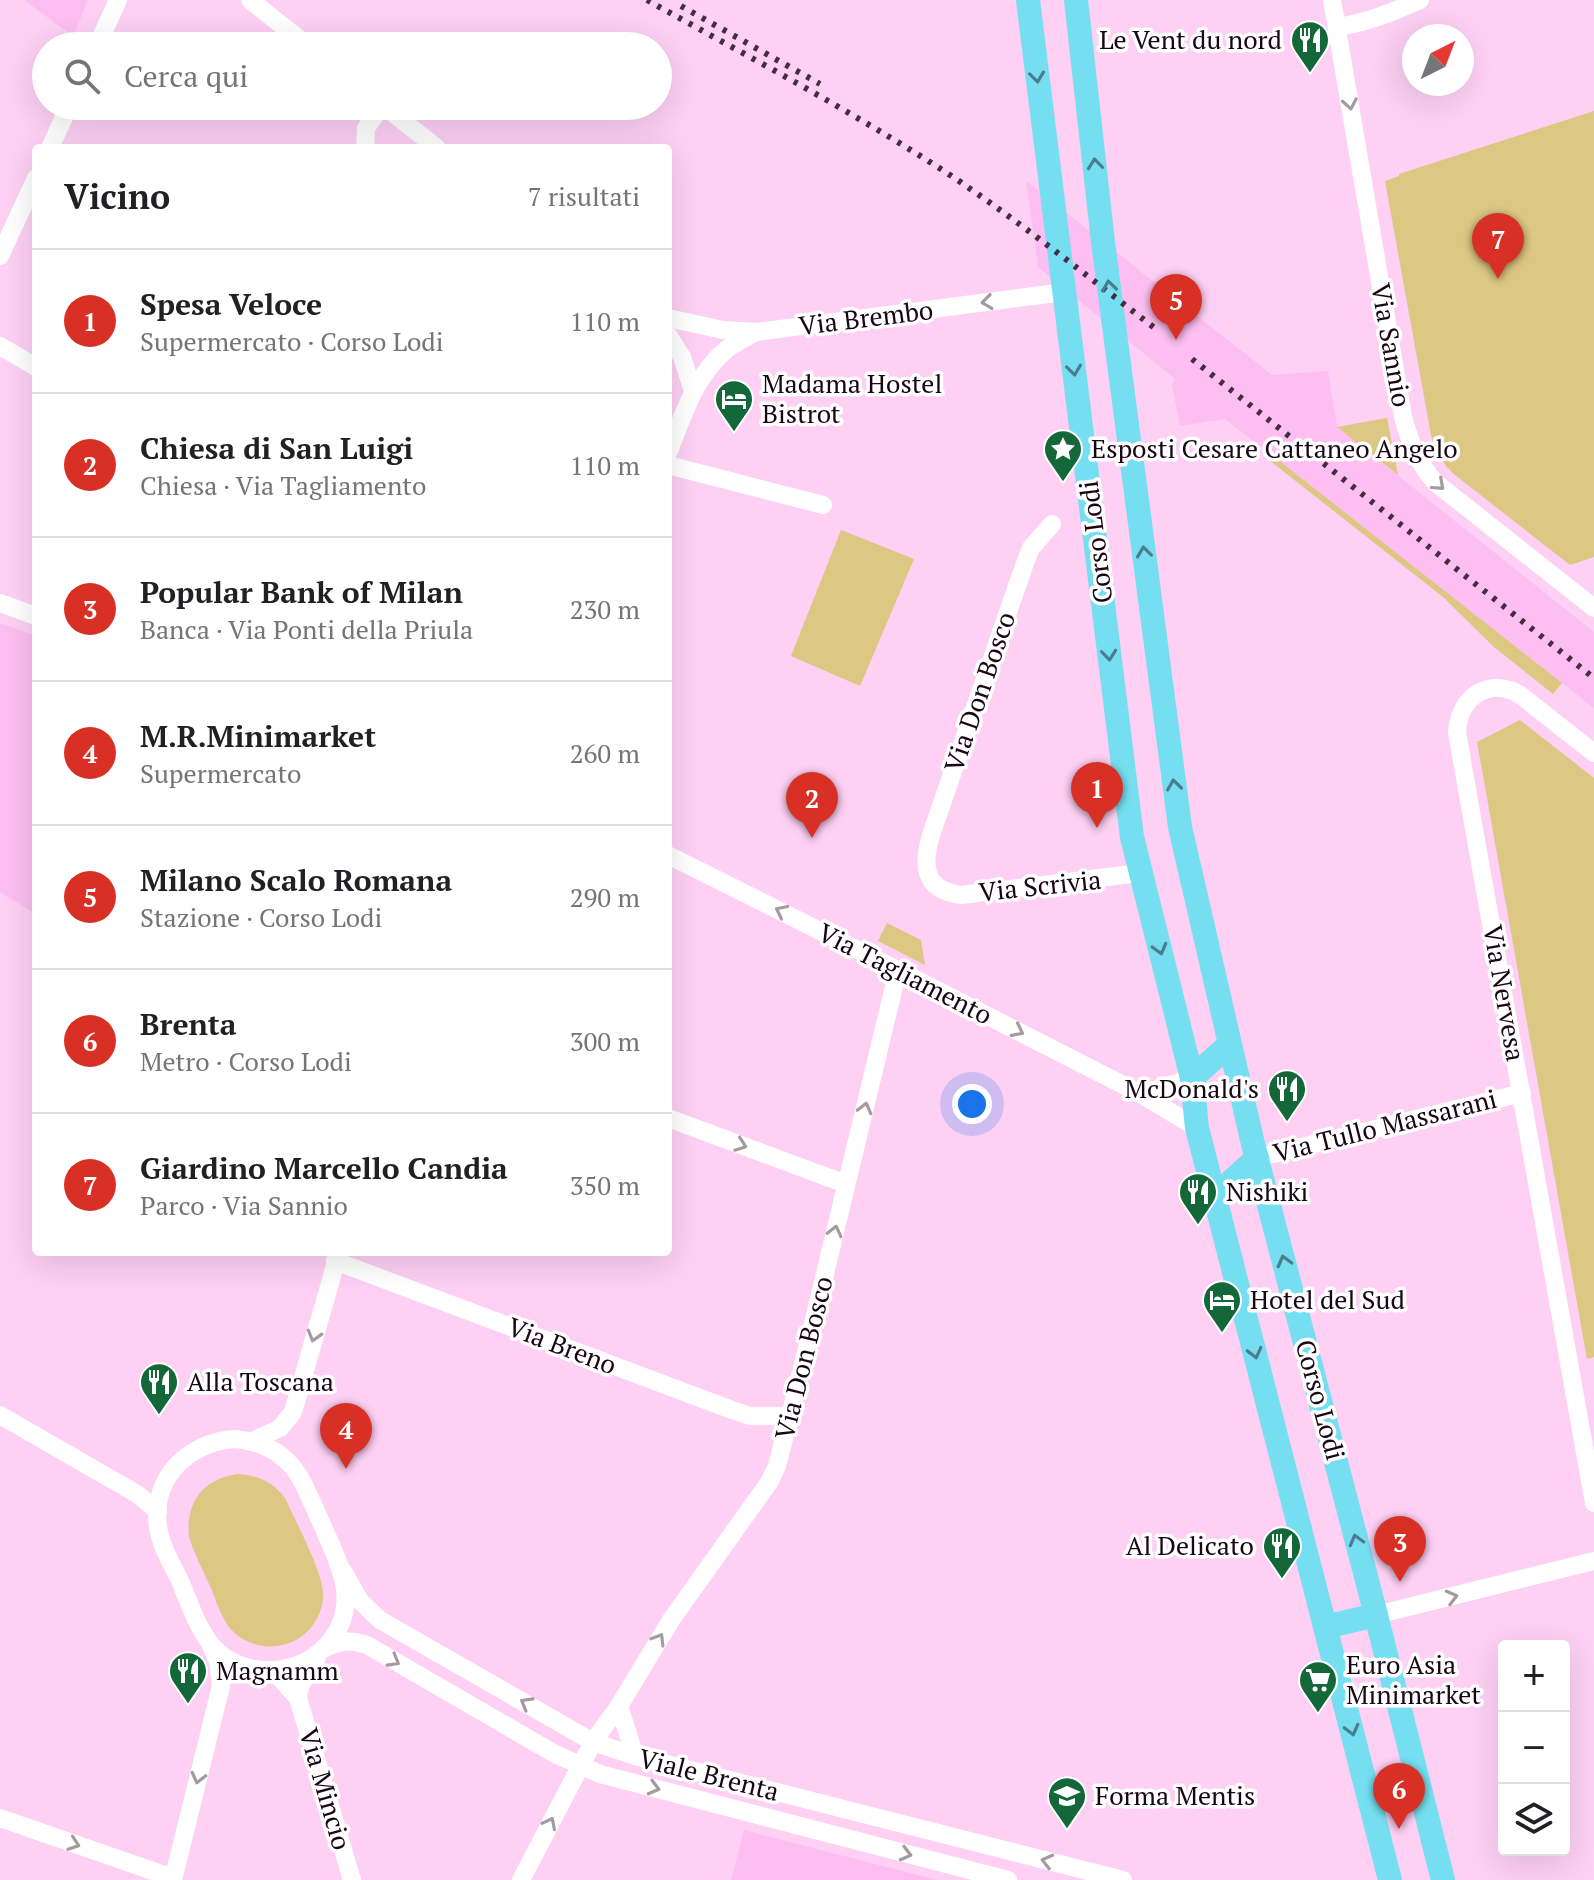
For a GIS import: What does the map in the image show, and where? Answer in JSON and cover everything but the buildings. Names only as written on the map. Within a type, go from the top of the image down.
[{"type":"main road","name":"Corso Lodi","points":[[1028,0],[1132,837],[1192,1078],[1197,1128],[1390,1880]]},
{"type":"main road","name":"Corso Lodi","points":[[1076,0],[1103,242],[1180,827],[1257,1158],[1443,1880]]},
{"type":"main road","points":[[1192,1078],[1229,1045]]},
{"type":"main road","name":"Via Tullo Massarani","points":[[1215,1196],[1257,1158]]},
{"type":"main road","points":[[1325,1627],[1376,1615]]},
{"type":"street","points":[[103,32],[118,0]]},
{"type":"street","points":[[250,0],[290,32]]},
{"type":"street","name":"Via Sannio","points":[[1332,0],[1403,417],[1415,455],[1436,483],[1594,608]]},
{"type":"street","points":[[1337,27],[1363,23],[1420,0]]},
{"type":"street","points":[[52,144],[63,120]]},
{"type":"street","points":[[365,144],[366,128],[372,120]]},
{"type":"street","points":[[401,120],[432,144]]},
{"type":"street","points":[[0,256],[32,187]]},
{"type":"street","name":"Via Brembo","points":[[672,319],[723,330],[756,332],[1064,290]]},
{"type":"street","points":[[672,443],[693,391],[709,367],[725,350],[756,332]]},
{"type":"street","points":[[672,341],[682,357],[693,391]]},
{"type":"street","points":[[0,346],[32,365]]},
{"type":"street","points":[[672,466],[823,505]]},
{"type":"street","name":"Via Don Bosco","points":[[941,890],[931,881],[925,867],[927,847],[1025,563],[1031,548],[1052,524]]},
{"type":"street","points":[[0,603],[32,615]]},
{"type":"street","name":"Via Nervesa","points":[[1594,753],[1519,694],[1508,689],[1491,688],[1478,693],[1467,702],[1458,719],[1457,732],[1594,1503]]},
{"type":"street","name":"Via Tagliamento","points":[[672,857],[1141,1094],[1197,1128]]},
{"type":"street","name":"Via Scrivia","points":[[941,890],[961,895],[1140,873]]},
{"type":"street","name":"Via Don Bosco","points":[[521,1880],[593,1742],[619,1706],[671,1620],[770,1481],[781,1453],[898,970]]},
{"type":"street","points":[[1141,1094],[1192,1078]]},
{"type":"street","name":"Via Tullo Massarani","points":[[1257,1158],[1522,1093]]},
{"type":"street","points":[[672,1119],[846,1184]]},
{"type":"street","points":[[253,1441],[280,1428],[293,1412],[337,1257]]},
{"type":"street","name":"Via Breno","points":[[337,1257],[741,1413],[750,1416],[790,1416]]},
{"type":"street","points":[[0,1415],[121,1484],[158,1511]]},
{"type":"street","points":[[0,1818],[173,1879],[221,1686],[218,1662],[207,1639],[165,1548],[158,1526],[158,1511],[163,1487],[182,1460],[204,1445],[225,1440],[253,1441],[276,1452],[299,1474],[343,1571],[346,1589],[344,1612],[337,1630],[323,1649],[303,1663],[285,1669],[259,1670],[236,1663],[207,1639]]},
{"type":"street","points":[[121,1484],[145,1486],[168,1477]]},
{"type":"street","points":[[1376,1615],[1594,1561]]},
{"type":"street","name":"Viale Brenta","points":[[343,1571],[360,1601],[380,1620],[593,1742],[635,1756],[1123,1880]]},
{"type":"street","name":"Viale Brenta","points":[[323,1649],[346,1640],[367,1645],[555,1754],[600,1774],[1008,1880]]},
{"type":"street","name":"Via Mincio","points":[[298,1698],[300,1686],[323,1649]]},
{"type":"street","name":"Via Mincio","points":[[269,1671],[298,1698],[352,1880]]},
{"type":"street","points":[[619,1706],[635,1756]]},
{"type":"shaded area","points":[[24,0],[88,0],[75,32],[68,32]]},
{"type":"shaded area","points":[[1594,111],[1594,557],[1570,565],[1455,475],[1437,452],[1431,435],[1385,181]]},
{"type":"shaded area","points":[[1026,181],[1272,375],[1328,371],[1337,427],[1594,632],[1594,708],[1225,419],[1180,426],[1172,385],[1175,379],[1038,267]]},
{"type":"shaded area","points":[[1387,418],[1398,475],[1337,427]]},
{"type":"shaded area","points":[[1273,456],[1562,683],[1553,694],[1494,647],[1443,597],[1269,460]]},
{"type":"shaded area","points":[[841,530],[914,559],[860,686],[791,656]]},
{"type":"shaded area","points":[[0,623],[32,635],[32,912],[0,892]]},
{"type":"shaded area","points":[[1520,720],[1594,778],[1594,1357],[1587,1359],[1477,742]]},
{"type":"shaded area","points":[[887,923],[921,940],[925,965],[878,941]]},
{"type":"shaded area","points":[[237,1474],[264,1480],[285,1498],[319,1574],[323,1595],[319,1615],[307,1632],[287,1644],[260,1646],[243,1639],[229,1627],[189,1537],[190,1513],[199,1495],[214,1481]]},
{"type":"shaded area","points":[[744,1830],[937,1880],[731,1880]]},
{"type":"railway","points":[[647,0],[836,105],[947,173],[1027,229],[1156,329]]},
{"type":"railway","points":[[681,6],[820,84]]},
{"type":"railway","points":[[1192,359],[1594,678]]},
{"type":"place","name":"Le Vent du nord","points":[[1310,74]]},
{"type":"place","name":"Giardino Marcello Candia","points":[[1498,279]]},
{"type":"place","name":"Milano Scalo Romana","points":[[1176,340]]},
{"type":"place","name":"Madama Hostel Bistrot","points":[[734,433]]},
{"type":"place","name":"Esposti Cesare Cattaneo Angelo","points":[[1063,483]]},
{"type":"place","name":"Spesa Veloce","points":[[1097,828]]},
{"type":"place","name":"Chiesa di San Luigi","points":[[812,838]]},
{"type":"place","name":"McDonald's","points":[[1287,1123]]},
{"type":"place","name":"Nishiki","points":[[1198,1226]]},
{"type":"place","name":"Hotel del Sud","points":[[1222,1334]]},
{"type":"place","name":"Alla Toscana","points":[[159,1416]]},
{"type":"place","name":"M.R.Minimarket","points":[[346,1469]]},
{"type":"place","name":"Al Delicato","points":[[1282,1580]]},
{"type":"place","name":"Popular Bank of Milan","points":[[1400,1582]]},
{"type":"place","name":"Magnamm","points":[[188,1705]]},
{"type":"place","name":"Euro Asia Minimarket","points":[[1318,1714]]},
{"type":"place","name":"Brenta","points":[[1399,1829]]},
{"type":"place","name":"Forma Mentis","points":[[1067,1830]]}]
